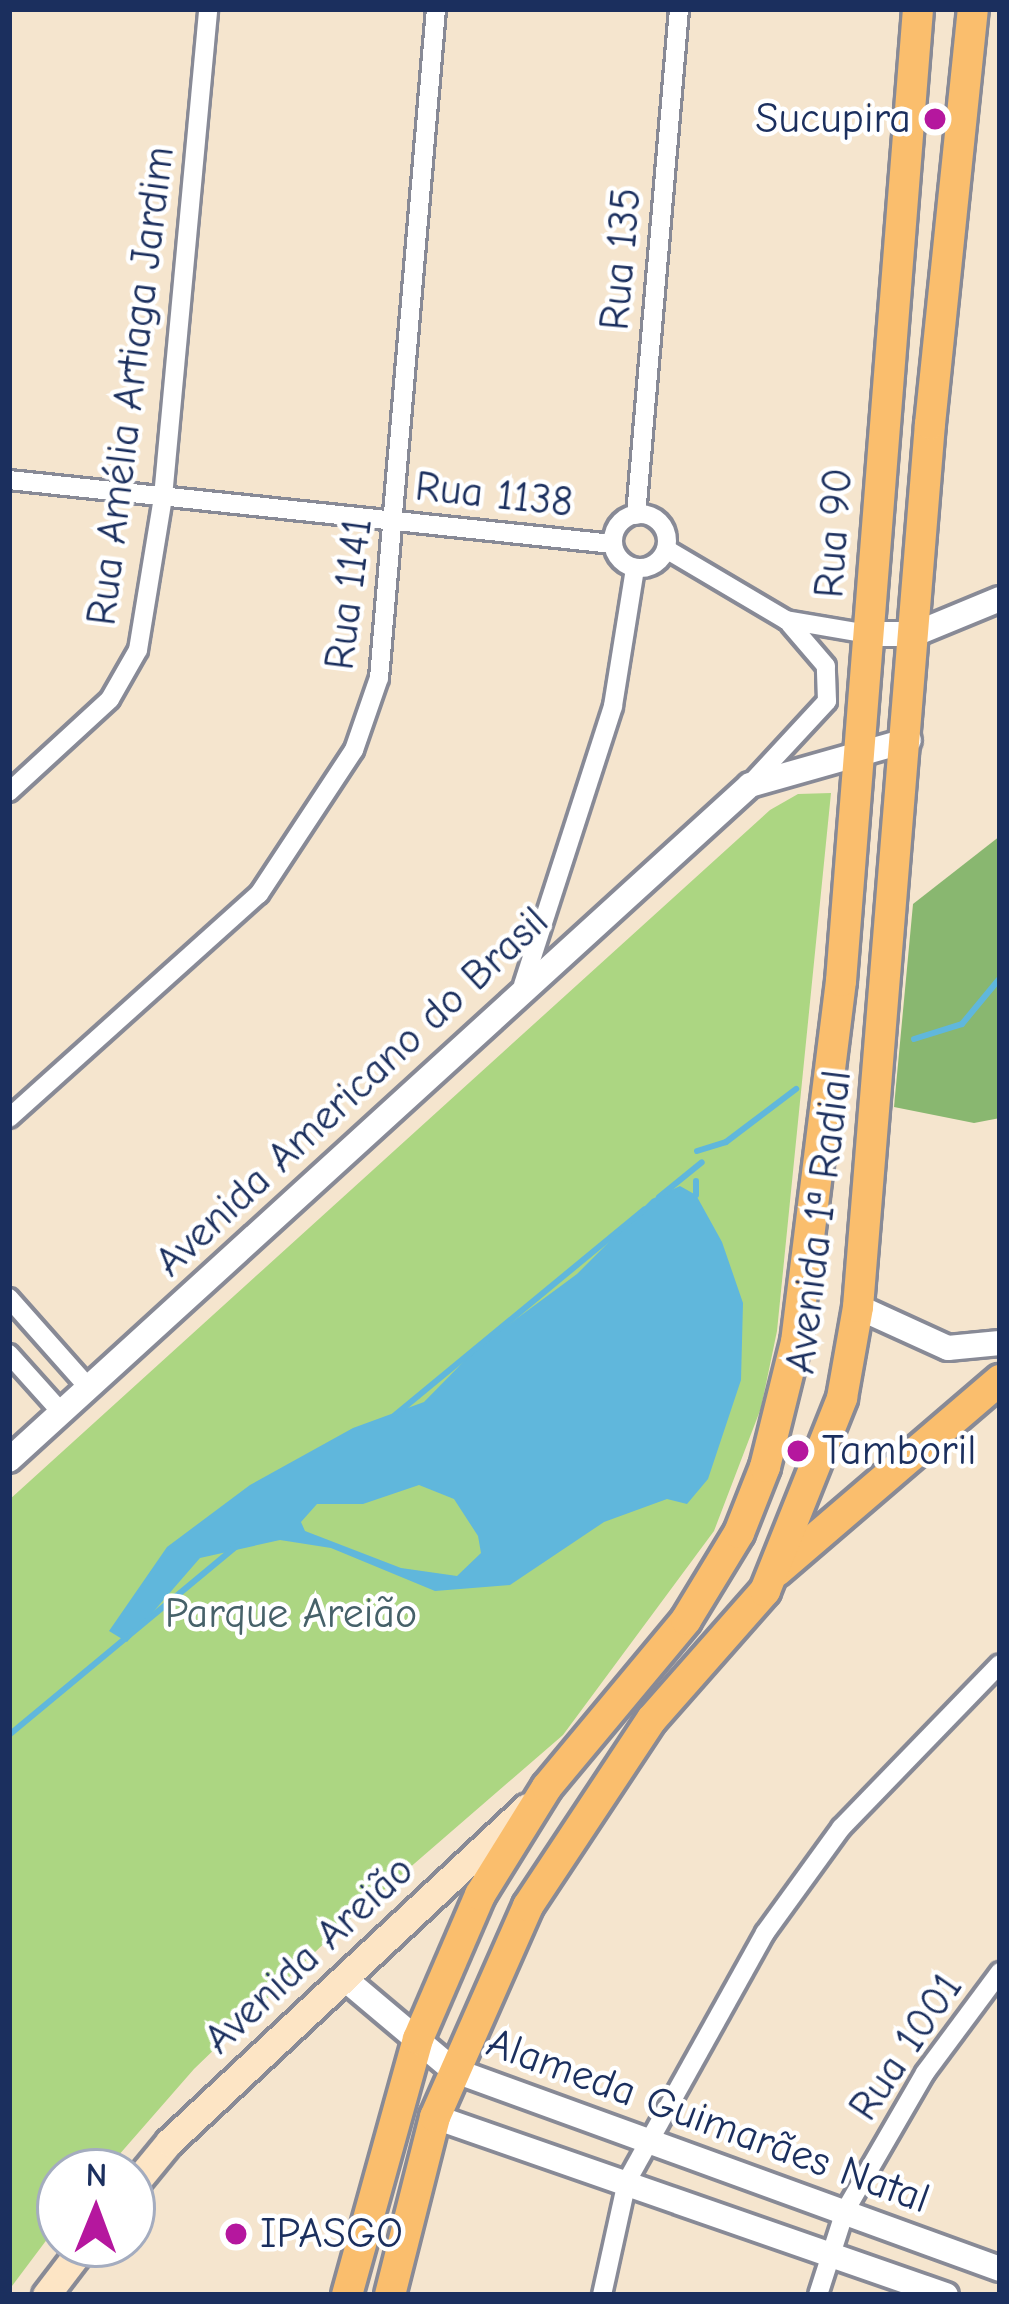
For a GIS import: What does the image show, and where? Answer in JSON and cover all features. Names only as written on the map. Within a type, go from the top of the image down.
[{"type":"main road","name":"Rua 90","points":[[832,1064],[918,9]]},
{"type":"main road","name":"Rua 90","points":[[882,1047],[973,9]]},
{"type":"main road","name":"Avenida 1ª Radial","points":[[390,2295],[436,2117],[528,1906],[652,1718],[777,1570],[842,1398],[858,1307],[882,1047]]},
{"type":"main road","name":"Avenida 1ª Radial","points":[[347,2295],[418,2038],[480,1895],[547,1787],[686,1620],[748,1511],[796,1342],[832,1064]]},
{"type":"main road","points":[[777,1570],[1000,1380]]},
{"type":"main road","name":"Avenida Areião","points":[[156,2159],[547,1787]]},
{"type":"main road","points":[[46,2295],[67,2268]]},
{"type":"street","name":"Rua Amélia Artiaga Jardim","points":[[9,792],[110,700],[138,650],[164,497],[208,9]]},
{"type":"street","name":"Rua 1141","points":[[9,1118],[259,894],[304,835],[354,750],[379,678],[436,9]]},
{"type":"street","name":"Rua 135","points":[[636,515],[679,9]]},
{"type":"street","name":"Rua 1138","points":[[9,480],[613,544]]},
{"type":"street","points":[[635,568],[613,544],[618,526],[636,515],[659,521],[666,549],[786,620],[869,634],[915,634],[1000,599]]},
{"type":"street","points":[[635,568],[654,565],[666,549]]},
{"type":"street","points":[[523,985],[613,706],[635,568]]},
{"type":"street","name":"Avenida Americano do Brasil","points":[[9,1460],[523,985],[750,785],[819,716],[830,684],[826,666],[786,620]]},
{"type":"street","name":"Avenida Americano do Brasil","points":[[750,785],[909,740]]},
{"type":"street","points":[[9,1298],[88,1387]]},
{"type":"street","points":[[858,1307],[948,1348],[1000,1343]]},
{"type":"street","points":[[9,1354],[62,1413]]},
{"type":"street","points":[[602,2295],[627,2181],[645,2140],[765,1933],[841,1828],[1000,1664]]},
{"type":"street","name":"Rua 1001","points":[[818,2295],[845,2211],[925,2074],[1000,1972]]},
{"type":"street","name":"Alameda Guimarães Natal","points":[[345,1979],[453,2070],[1000,2270]]},
{"type":"street","name":"Alameda Guimarães Natal","points":[[436,2117],[946,2295]]},
{"type":"green space","name":"Parque Areião","points":[[831,793],[777,1331],[761,1408],[714,1531],[563,1735],[340,1928],[194,2069],[125,2148],[36,2148],[36,2254],[9,2290],[9,1500],[770,810],[798,794]]},
{"type":"green space","points":[[1000,836],[1000,1118],[974,1123],[894,1107],[913,904]]},
{"type":"water","points":[[680,1186],[696,1195],[722,1242],[743,1303],[741,1380],[708,1479],[687,1504],[667,1499],[604,1522],[510,1585],[435,1591],[331,1548],[280,1540],[200,1558],[127,1642],[109,1631],[167,1547],[250,1485],[353,1428],[424,1402],[477,1348],[577,1274],[652,1199]],"holes":[[[419,1485],[454,1499],[478,1536],[481,1553],[457,1576],[401,1568],[305,1531],[301,1522],[317,1504],[363,1504]]]},
{"type":"waterway","points":[[914,1039],[962,1024],[1000,978]]},
{"type":"waterway","points":[[697,1151],[726,1142],[796,1089]]},
{"type":"waterway","points":[[659,1197],[702,1162]]},
{"type":"waterway","points":[[696,1181],[696,1195]]},
{"type":"waterway","points":[[395,1415],[644,1210]]},
{"type":"waterway","points":[[9,1735],[237,1546]]},
{"type":"place","name":"Sucupira","points":[[935,119]]},
{"type":"place","name":"Tamboril","points":[[798,1451]]},
{"type":"place","name":"IPASGO","points":[[236,2234]]}]
